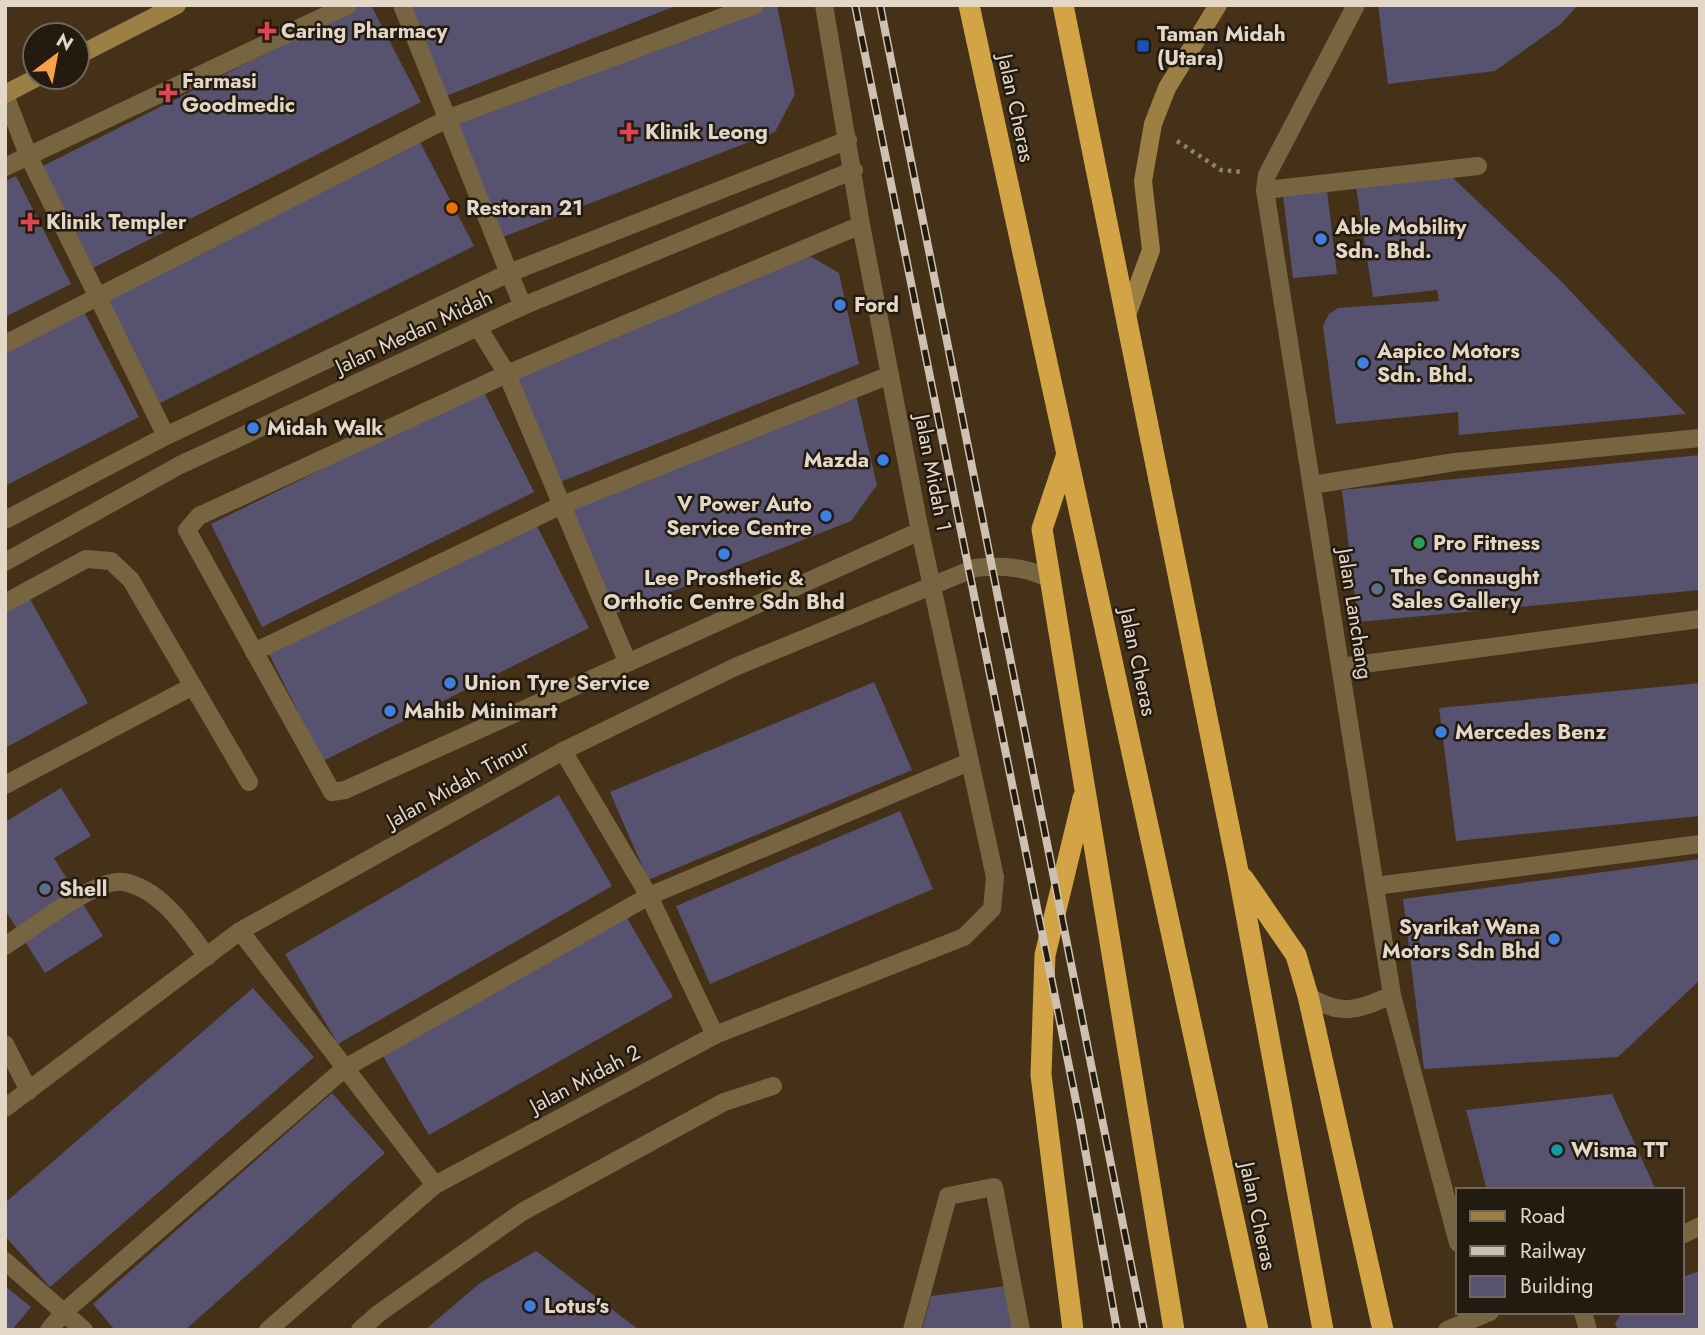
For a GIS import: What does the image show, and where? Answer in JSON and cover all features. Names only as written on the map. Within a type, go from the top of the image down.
[{"type":"highway","name":"Jalan Cheras","points":[[969,5],[1258,1330]]},
{"type":"highway","name":"Jalan Cheras","points":[[1063,5],[1238,871],[1323,1330]]},
{"type":"highway","points":[[1067,456],[1042,529],[1174,1330]]},
{"type":"highway","points":[[1073,1330],[1041,1075],[1045,956],[1085,790]]},
{"type":"highway","points":[[1238,871],[1296,955],[1308,996],[1383,1330]]},
{"type":"street","points":[[91,48],[154,11],[177,5]]},
{"type":"street","points":[[5,167],[348,5]]},
{"type":"street","points":[[402,5],[523,306]]},
{"type":"street","points":[[5,344],[449,118],[755,5]]},
{"type":"street","name":"Jalan Midah 1","points":[[824,5],[860,225],[920,531],[995,877],[992,909],[964,937]]},
{"type":"street","points":[[1126,318],[1151,250],[1143,181],[1153,124],[1167,88],[1218,5]]},
{"type":"street","points":[[1266,182],[1356,5]]},
{"type":"street","points":[[21,86],[5,94],[28,155],[100,295],[180,465]]},
{"type":"street","name":"Jalan Medan Midah","points":[[5,520],[166,436],[509,273],[848,140]]},
{"type":"street","points":[[1266,182],[1478,166]]},
{"type":"street","name":"Jalan Medan Midah","points":[[5,562],[180,465],[523,306],[853,170]]},
{"type":"street","name":"Jalan Lanchang","points":[[1266,182],[1392,995],[1456,1235]]},
{"type":"street","points":[[860,225],[507,374],[199,516],[187,530],[332,792],[345,790],[920,531]]},
{"type":"street","points":[[478,327],[507,374],[627,661]]},
{"type":"street","points":[[254,652],[562,505],[890,375]]},
{"type":"street","points":[[1312,485],[1455,462],[1700,438]]},
{"type":"street","points":[[5,603],[86,559],[111,561],[131,580],[249,782]]},
{"type":"street","name":"Jalan Midah Timur","points":[[5,1108],[240,932],[563,751],[734,667],[975,568],[1002,565],[1032,570],[1052,580]]},
{"type":"street","points":[[1341,667],[1700,619]]},
{"type":"street","points":[[5,785],[193,686]]},
{"type":"street","points":[[563,751],[649,896],[715,1035]]},
{"type":"street","points":[[49,1330],[64,1312],[345,1068],[649,896],[969,762]]},
{"type":"street","points":[[1375,886],[1700,844]]},
{"type":"street","points":[[5,946],[98,887],[122,881],[141,889],[166,906],[206,957]]},
{"type":"street","points":[[240,932],[435,1185]]},
{"type":"street","name":"Jalan Midah 2","points":[[268,1330],[435,1185],[715,1035],[964,937]]},
{"type":"street","points":[[1308,996],[1329,1009],[1358,1010],[1392,995]]},
{"type":"street","points":[[5,1044],[29,1091]]},
{"type":"street","points":[[360,1330],[378,1314],[522,1212],[724,1102],[773,1086]]},
{"type":"street","points":[[912,1330],[948,1196],[994,1187],[1021,1330]]},
{"type":"street","points":[[1684,1234],[1700,1226]]},
{"type":"street","points":[[5,1261],[84,1330]]},
{"type":"street","points":[[1447,1330],[1482,1318]]},
{"type":"path","points":[[1153,124],[1221,170],[1266,182]]},
{"type":"building","points":[[362,5],[371,5],[421,102],[93,268],[41,167]]},
{"type":"building","points":[[404,5],[678,5],[441,98]]},
{"type":"building","points":[[769,5],[777,5],[795,94],[775,132],[500,238],[456,124]]},
{"type":"building","points":[[1378,5],[1578,5],[1561,24],[1495,71],[1388,84]]},
{"type":"building","points":[[419,140],[474,246],[160,403],[106,298]]},
{"type":"building","points":[[16,176],[71,284],[5,317],[5,181]]},
{"type":"building","points":[[1451,176],[1560,280],[1686,414],[1459,435],[1458,412],[1336,424],[1323,326],[1329,314],[1338,308],[1439,301],[1437,290],[1373,297],[1356,187]]},
{"type":"building","points":[[1327,190],[1337,274],[1293,278],[1283,195]]},
{"type":"building","points":[[808,255],[839,273],[859,364],[560,482],[515,373]]},
{"type":"building","points":[[82,308],[139,417],[5,486],[5,348]]},
{"type":"building","points":[[483,390],[534,492],[262,627],[211,524]]},
{"type":"building","points":[[855,391],[877,485],[851,521],[614,614],[571,506]]},
{"type":"building","points":[[1700,455],[1700,590],[1358,622],[1342,490]]},
{"type":"building","points":[[535,522],[589,628],[323,761],[269,654]]},
{"type":"building","points":[[30,599],[88,703],[5,748],[5,612]]},
{"type":"building","points":[[874,682],[912,770],[648,880],[610,792]]},
{"type":"building","points":[[1700,683],[1700,816],[1456,841],[1439,708]]},
{"type":"building","points":[[61,788],[91,836],[54,858],[103,936],[45,973],[5,910],[5,822]]},
{"type":"building","points":[[559,795],[612,886],[338,1044],[285,954]]},
{"type":"building","points":[[900,811],[933,889],[710,984],[676,906]]},
{"type":"building","name":"Syarikat Wana Motors Sdn Bhd","points":[[1700,859],[1700,980],[1618,1057],[1424,1069],[1403,899]]},
{"type":"building","points":[[627,918],[673,997],[429,1135],[383,1056]]},
{"type":"building","points":[[253,988],[314,1057],[50,1287],[5,1236],[5,1203]]},
{"type":"building","points":[[332,1093],[385,1153],[185,1330],[115,1330],[93,1304]]},
{"type":"building","name":"Wisma TT","points":[[1612,1094],[1655,1188],[1486,1188],[1466,1110]]},
{"type":"building","name":"Lotus's","points":[[536,1251],[639,1330],[425,1330],[480,1283]]},
{"type":"building","points":[[1700,1271],[1700,1330],[1618,1330],[1615,1324],[1621,1314],[1684,1314],[1684,1276]]},
{"type":"building","points":[[5,1286],[31,1307],[12,1330],[5,1330]]},
{"type":"building","points":[[1006,1286],[1014,1330],[922,1330],[931,1296]]},
{"type":"railway","points":[[855,5],[1080,1121],[1117,1330]]},
{"type":"railway","points":[[880,5],[1144,1330]]},
{"type":"place","name":"Caring Pharmacy","points":[[267,31]]},
{"type":"place","name":"Taman Midah (Utara)","points":[[1143,46]]},
{"type":"place","name":"Farmasi Goodmedic","points":[[168,93]]},
{"type":"place","name":"Klinik Leong","points":[[629,132]]},
{"type":"place","name":"Restoran 21","points":[[452,208]]},
{"type":"place","name":"Klinik Templer","points":[[30,222]]},
{"type":"place","name":"Able Mobility Sdn. Bhd.","points":[[1321,239]]},
{"type":"place","name":"Ford","points":[[840,305]]},
{"type":"place","name":"Aapico Motors Sdn. Bhd.","points":[[1363,363]]},
{"type":"place","name":"Midah Walk","points":[[253,428]]},
{"type":"place","name":"Mazda","points":[[883,460]]},
{"type":"place","name":"V Power Auto Service Centre","points":[[826,516]]},
{"type":"place","name":"Pro Fitness","points":[[1419,543]]},
{"type":"place","name":"Lee Prosthetic & Orthotic Centre Sdn Bhd","points":[[724,554]]},
{"type":"place","name":"The Connaught Sales Gallery","points":[[1377,589]]},
{"type":"place","name":"Union Tyre Service","points":[[450,683]]},
{"type":"place","name":"Mahib Minimart","points":[[390,711]]},
{"type":"place","name":"Mercedes Benz","points":[[1441,732]]},
{"type":"place","name":"Shell","points":[[45,889]]},
{"type":"place","name":"Syarikat Wana Motors Sdn Bhd","points":[[1554,939]]},
{"type":"place","name":"Wisma TT","points":[[1557,1150]]},
{"type":"place","name":"Lotus's","points":[[530,1306]]}]
